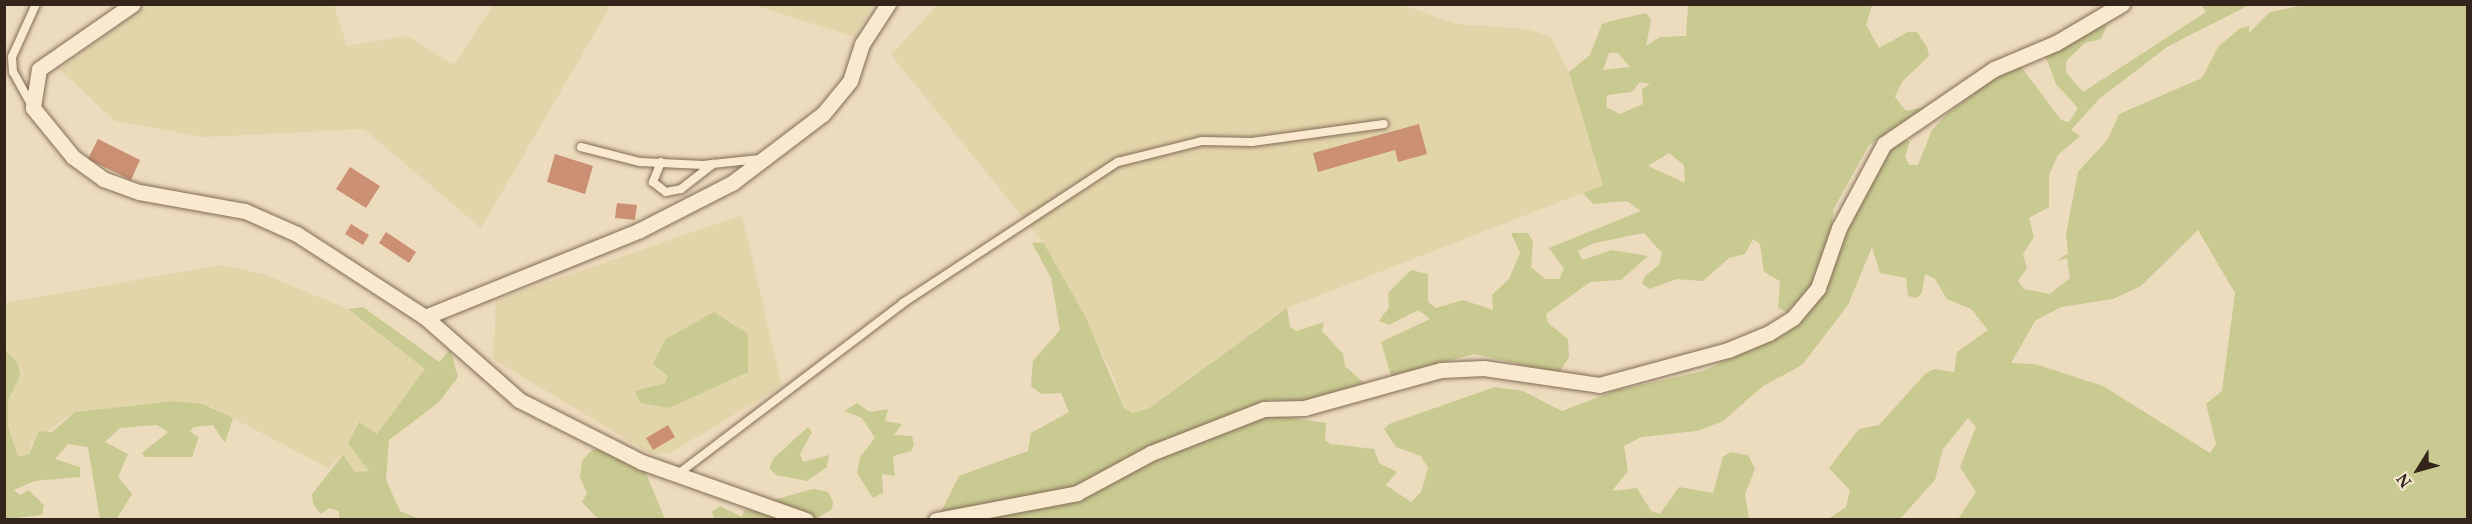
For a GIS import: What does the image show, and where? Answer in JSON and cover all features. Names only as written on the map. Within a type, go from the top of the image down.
[{"type":"street","points":[[133,4],[39,69],[33,108],[72,157],[103,179],[139,192],[245,211],[297,234],[425,317],[519,400],[569,428],[678,474],[806,519]]},
{"type":"street","points":[[425,317],[640,230],[767,158],[823,114],[850,81],[862,44],[888,4]]},
{"type":"street","points":[[936,519],[1077,493],[1151,453],[1264,409],[1304,408],[1441,370],[1484,368],[1599,385],[1728,350],[1769,333],[1793,318],[1818,288],[1839,228],[1884,144],[1994,69],[2056,43],[2122,4]]},
{"type":"lane","points":[[33,108],[13,72],[12,57],[36,4]]},
{"type":"lane","points":[[678,474],[903,303],[1118,162],[1202,141],[1252,141],[1383,124]]},
{"type":"lane","points":[[582,147],[661,162],[714,164],[767,158]]},
{"type":"lane","points":[[661,162],[653,183],[666,192],[681,189],[714,164]]},
{"type":"shaded area","points":[[149,4],[334,5],[347,46],[408,36],[454,65],[493,5],[611,5],[481,228],[364,129],[204,137],[115,121],[59,69]]},
{"type":"shaded area","points":[[753,5],[873,5],[855,37]]},
{"type":"shaded area","points":[[937,5],[1402,5],[1457,24],[1527,29],[1550,36],[1573,80],[1603,185],[1287,308],[1148,409],[1132,413],[1124,409],[1113,375],[1043,242],[891,55]]},
{"type":"shaded area","points":[[742,215],[782,386],[670,453],[651,454],[493,359],[496,300]]},
{"type":"shaded area","points":[[222,265],[263,274],[348,309],[425,369],[377,435],[358,422],[348,443],[370,471],[355,472],[343,455],[328,468],[210,406],[175,401],[75,412],[31,443],[29,454],[18,458],[8,426],[8,400],[18,364],[5,349],[4,303]]},
{"type":"green space","points":[[1688,5],[1872,5],[1866,25],[1879,48],[1908,32],[1917,32],[1927,47],[1929,56],[1902,82],[1895,97],[1906,111],[1925,107],[1869,145],[1833,210],[1832,246],[1824,272],[1787,312],[1778,308],[1780,281],[1764,272],[1760,244],[1753,239],[1745,254],[1729,258],[1703,281],[1676,279],[1650,289],[1642,284],[1645,276],[1659,265],[1662,253],[1644,233],[1594,243],[1578,251],[1582,260],[1612,250],[1648,256],[1621,280],[1590,282],[1546,314],[1548,323],[1568,339],[1569,357],[1559,373],[1474,354],[1391,376],[1381,342],[1430,319],[1418,310],[1389,325],[1379,321],[1389,307],[1388,293],[1411,270],[1428,274],[1428,302],[1436,308],[1463,300],[1493,310],[1492,295],[1509,279],[1520,253],[1511,233],[1528,233],[1533,242],[1531,267],[1545,279],[1559,279],[1564,269],[1549,248],[1641,211],[1627,201],[1593,204],[1583,193],[1603,185],[1569,72],[1590,55],[1602,24],[1611,21],[1646,13],[1651,20],[1646,46],[1660,37],[1686,36]],"holes":[[[1609,53],[1618,53],[1630,67],[1603,70]],[[1640,82],[1650,84],[1642,89],[1643,104],[1620,114],[1606,107],[1607,95],[1632,92]],[[1669,153],[1684,165],[1685,183],[1648,166]]]},
{"type":"green space","points":[[2201,5],[2249,5],[2167,47],[2099,99],[2071,130],[2080,136],[2058,155],[2049,175],[2049,207],[2029,218],[2034,237],[2023,254],[2027,268],[2018,281],[2024,289],[2050,294],[2070,278],[2067,258],[2057,261],[2068,253],[2066,234],[2078,172],[2108,139],[2119,114],[2202,78],[2218,47],[2239,29],[2249,26],[2249,33],[2270,12],[2305,5],[2467,5],[2467,519],[1958,519],[1976,492],[1960,467],[1976,427],[1968,418],[1943,449],[1935,480],[1900,519],[1828,519],[1846,507],[1850,490],[1829,468],[1859,429],[1879,425],[1925,374],[1934,369],[1954,372],[1957,352],[1988,330],[1971,309],[1947,299],[1935,279],[1925,274],[1922,292],[1917,298],[1908,296],[1906,278],[1880,273],[1872,247],[1848,305],[1802,365],[1763,386],[1723,421],[1697,431],[1641,437],[1624,446],[1628,471],[1612,491],[1637,488],[1651,511],[1660,514],[1679,487],[1713,493],[1723,457],[1730,452],[1748,455],[1755,469],[1745,494],[1749,519],[937,520],[959,476],[1028,451],[1031,433],[1069,412],[1061,393],[1041,394],[1031,386],[1033,361],[1060,330],[1051,278],[1032,243],[1043,242],[1085,316],[1124,408],[1132,413],[1148,409],[1287,308],[1290,327],[1296,331],[1324,322],[1322,331],[1343,354],[1345,366],[1364,383],[1307,401],[1268,400],[1262,406],[1279,416],[1326,423],[1325,440],[1331,444],[1374,449],[1379,463],[1397,472],[1386,485],[1411,502],[1421,492],[1428,468],[1421,456],[1396,447],[1384,429],[1389,424],[1495,387],[1523,391],[1562,411],[1614,391],[1703,371],[1738,355],[1799,321],[1836,260],[1849,216],[1887,151],[1901,140],[1910,141],[1905,157],[1909,165],[1918,165],[1932,130],[1948,113],[1974,94],[1973,89],[2020,65],[2061,120],[2069,122],[2078,108],[2056,84],[2045,55],[2098,25],[2107,25],[2101,39],[2085,43],[2066,61],[2066,72],[2083,92],[2206,12]],"holes":[[[2198,230],[2235,293],[2222,391],[2206,404],[2216,444],[2210,453],[2103,386],[2035,364],[2011,363],[2035,321],[2061,307],[2113,299],[2141,286]]]},
{"type":"green space","points":[[363,307],[439,362],[450,350],[458,377],[438,403],[389,440],[386,480],[400,511],[419,519],[339,519],[339,511],[329,508],[321,514],[313,504],[312,494],[343,455],[355,472],[369,471],[348,443],[359,422],[377,434],[425,369],[348,309]]},
{"type":"green space","points":[[714,312],[748,334],[748,372],[669,408],[641,403],[635,391],[665,383],[668,376],[653,364],[666,339]]},
{"type":"green space","points":[[4,349],[18,364],[20,376],[8,400],[8,426],[18,457],[29,454],[39,431],[52,432],[75,412],[175,401],[203,404],[233,418],[225,443],[213,425],[193,427],[190,432],[199,437],[192,457],[145,457],[142,453],[168,432],[157,425],[120,428],[105,442],[128,454],[118,477],[132,494],[116,520],[100,519],[88,447],[68,444],[55,459],[80,467],[80,477],[34,481],[14,490],[20,495],[29,490],[44,505],[42,515],[5,519]]},
{"type":"green space","points":[[857,403],[870,412],[888,409],[885,421],[902,424],[894,435],[912,436],[914,444],[911,451],[893,456],[895,476],[882,474],[883,493],[873,498],[857,473],[860,457],[875,438],[862,418],[844,411]]},
{"type":"green space","points":[[808,427],[812,432],[800,454],[803,462],[829,455],[827,467],[807,481],[776,475],[769,468],[774,458]]},
{"type":"green space","points":[[603,449],[645,471],[665,519],[598,519],[582,502],[587,493],[580,477],[582,461],[592,450]]},
{"type":"green space","points":[[813,489],[828,492],[833,502],[832,509],[816,519],[769,501]]},
{"type":"green space","points":[[720,506],[742,517],[744,510],[757,511],[785,519],[714,519],[712,512]]},
{"type":"building","points":[[1419,124],[1427,154],[1398,162],[1395,150],[1318,172],[1313,153]]},
{"type":"building","points":[[98,139],[140,160],[131,180],[88,159]]},
{"type":"building","points":[[555,154],[593,166],[585,194],[547,182]]},
{"type":"building","points":[[350,167],[380,186],[366,208],[336,189]]},
{"type":"building","points":[[617,203],[637,205],[635,220],[615,218]]},
{"type":"building","points":[[351,224],[369,235],[363,245],[345,234]]},
{"type":"building","points":[[386,232],[416,252],[409,263],[379,243]]},
{"type":"building","points":[[668,425],[675,437],[653,450],[646,438]]}]
